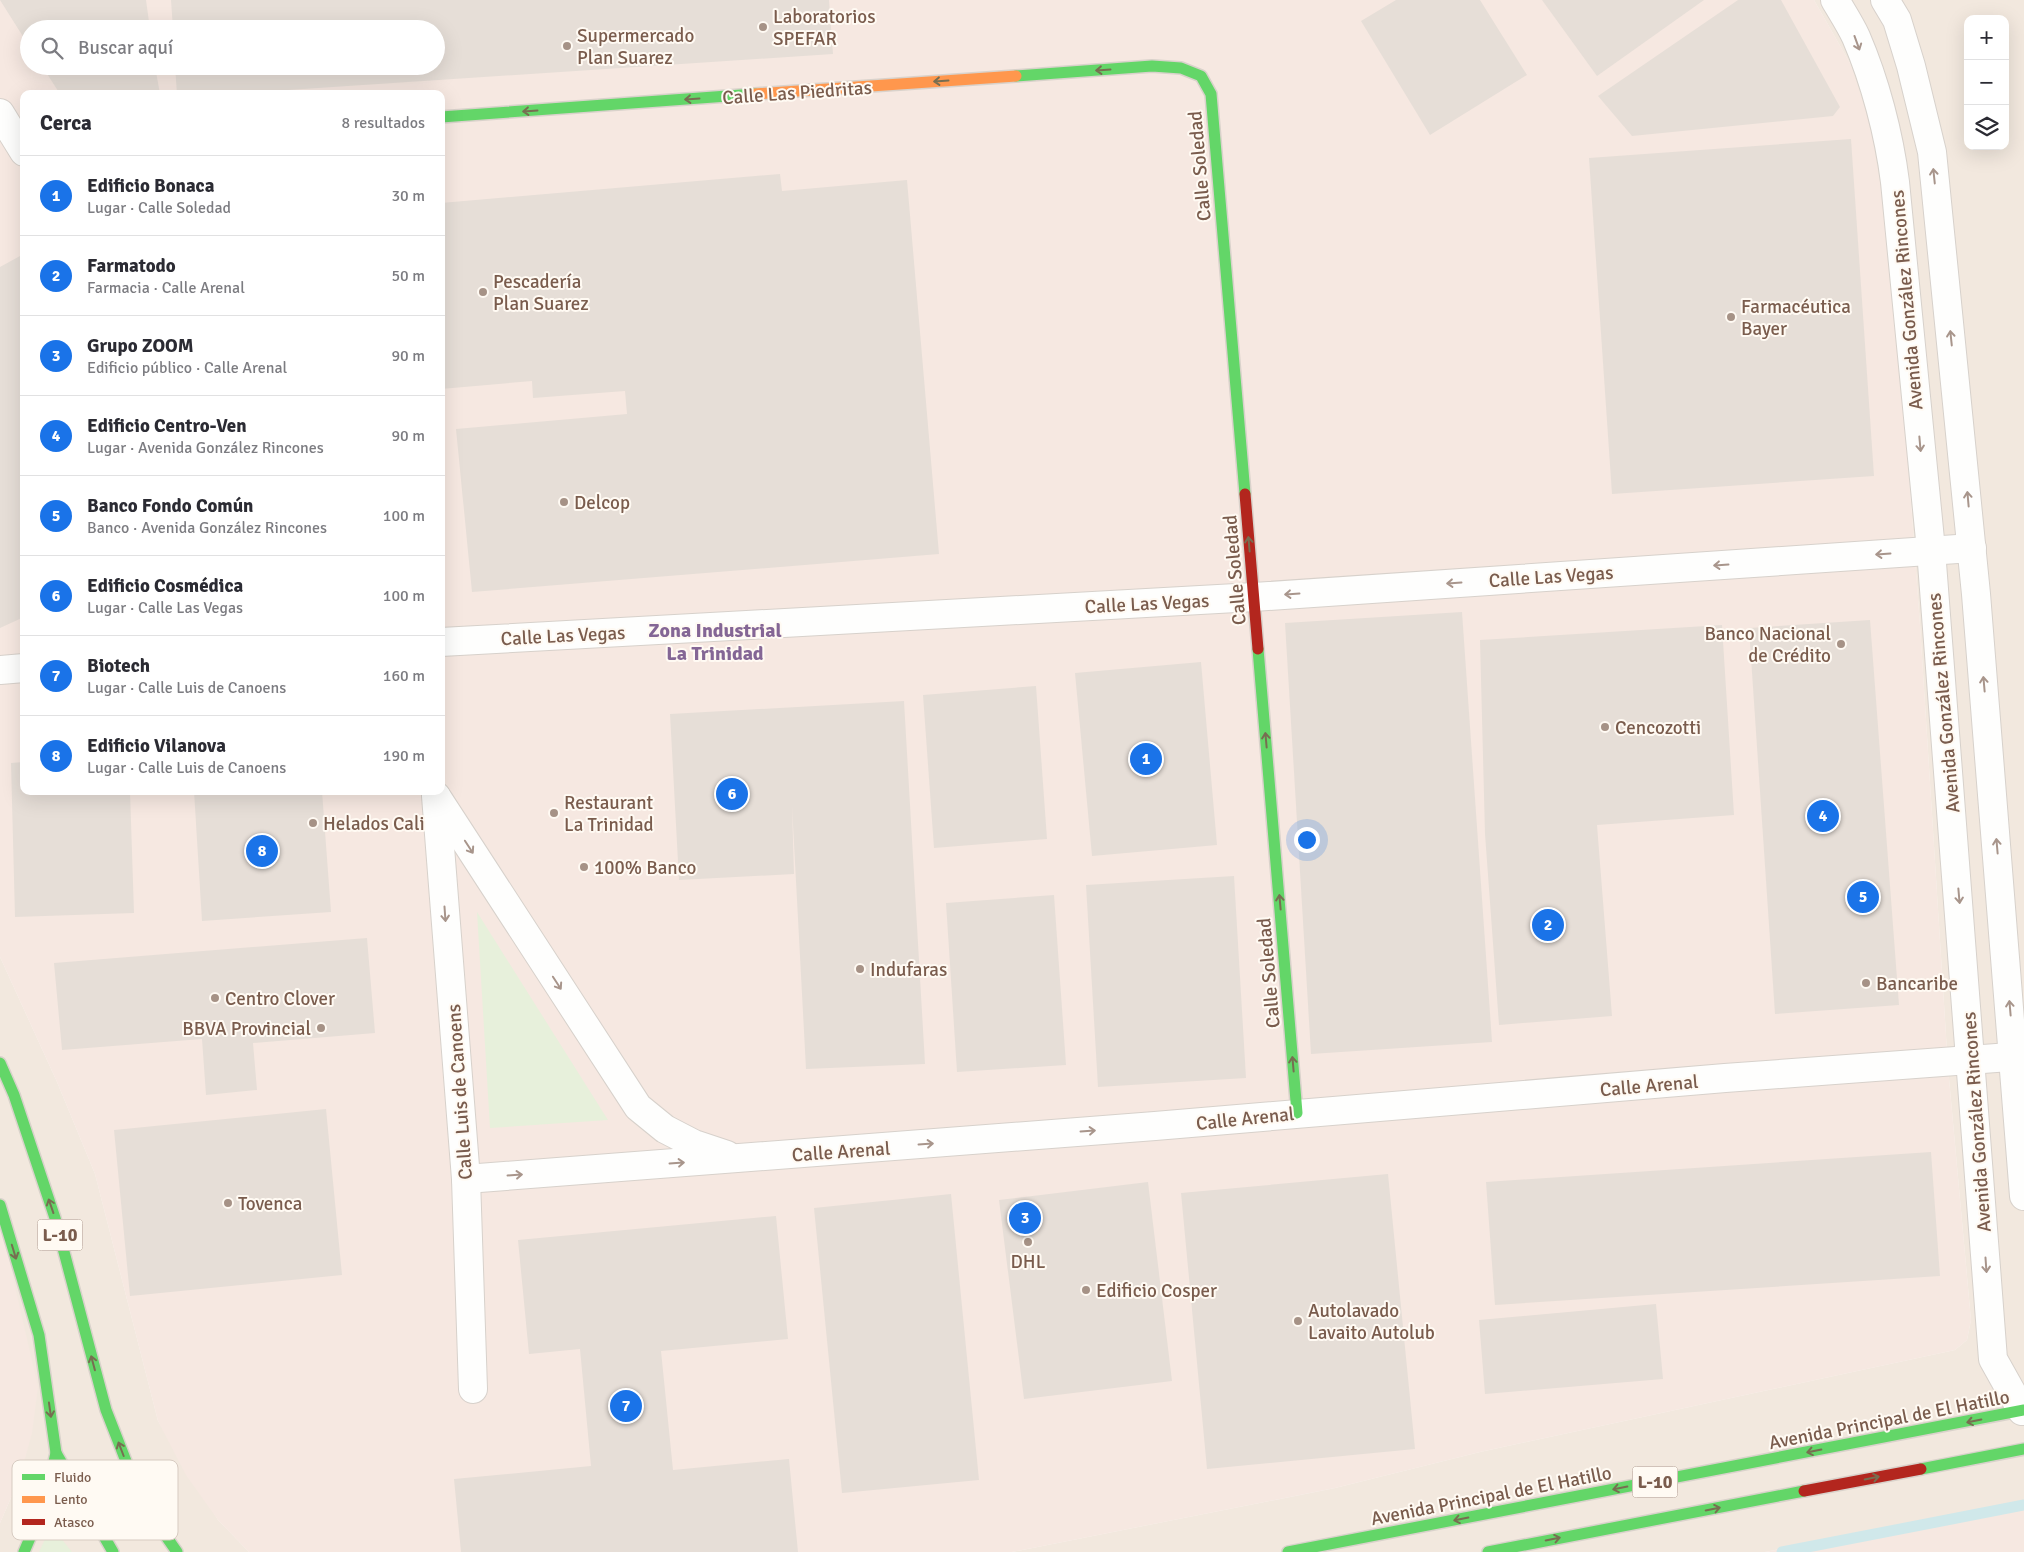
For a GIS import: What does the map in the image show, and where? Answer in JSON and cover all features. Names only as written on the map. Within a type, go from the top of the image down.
[{"type":"main road","name":"Calle Las Piedritas","points":[[445,117],[1152,66]]},
{"type":"main road","name":"Calle Soledad","points":[[1152,66],[1181,68],[1200,76],[1211,94],[1298,1113]]},
{"type":"main road","name":"L-10","points":[[0,1063],[14,1095],[55,1218],[106,1410],[126,1460]]},
{"type":"main road","name":"L-10","points":[[0,1205],[40,1336],[56,1454],[59,1460]]},
{"type":"main road","name":"Avenida Principal de El Hatillo","points":[[1288,1552],[2023,1414]]},
{"type":"main road","name":"L-10","points":[[1488,1552],[2024,1449]]},
{"type":"main road","points":[[55,1460],[56,1454]]},
{"type":"main road","points":[[24,1552],[29,1540]]},
{"type":"main road","name":"L-10","points":[[106,1540],[113,1552]]},
{"type":"main road","name":"L-10","points":[[169,1540],[178,1552]]},
{"type":"street","name":"Avenida González Rincones","points":[[1835,0],[1855,37],[1882,114],[1891,150],[1931,550],[1993,1359],[2023,1414]]},
{"type":"street","name":"Avenida González Rincones","points":[[1886,0],[1897,20],[1911,66],[1932,152],[1972,548],[2019,1057],[2024,1196]]},
{"type":"street","points":[[0,113],[20,144]]},
{"type":"street","name":"Calle Las Vegas","points":[[445,642],[1254,597],[1972,548]]},
{"type":"street","points":[[0,670],[20,668]]},
{"type":"street","name":"Calle Luis de Canoens","points":[[435,795],[466,1179],[473,1389]]},
{"type":"street","name":"Calle Luis de Canoens","points":[[436,795],[638,1108],[665,1129],[694,1144],[739,1158]]},
{"type":"street","name":"Calle Arenal","points":[[466,1179],[1247,1119],[1298,1113],[1971,1059],[2019,1057]]},
{"type":"shaded area","points":[[0,0],[1814,0],[1851,65],[1870,124],[1893,256],[1920,625],[1948,1067],[1971,1320],[1967,1340],[1955,1350],[1480,1452],[1335,1488],[1012,1552],[249,1552],[218,1520],[186,1475],[158,1421],[95,1174],[57,1082],[0,957]]},
{"type":"shaded area","points":[[1814,0],[2024,0],[2024,1502],[1765,1552],[1012,1552],[1335,1488],[1480,1452],[1955,1350],[1967,1340],[1971,1320],[1948,1067],[1920,625],[1893,256],[1851,65]]},
{"type":"shaded area","points":[[0,957],[57,1082],[95,1174],[158,1421],[218,1520],[249,1552],[0,1552],[0,1523],[12,1495],[12,1540],[178,1540],[178,1460],[19,1460],[0,1221]]},
{"type":"shaded area","points":[[0,1221],[38,1387],[32,1433],[25,1460],[12,1460],[12,1495],[0,1523]]},
{"type":"shaded area","points":[[2024,1502],[2024,1552],[1765,1552]]},
{"type":"green space","points":[[477,912],[608,1120],[490,1128]]},
{"type":"green space","points":[[45,1540],[62,1540],[72,1552],[39,1552]]},
{"type":"building","points":[[0,0],[146,0],[149,20],[20,20],[20,32]]},
{"type":"building","points":[[171,0],[829,0],[833,54],[288,90],[177,90],[176,75],[445,75],[445,20],[172,20]]},
{"type":"building","points":[[1396,0],[1480,0],[1527,75],[1430,135],[1361,21]]},
{"type":"building","points":[[1542,0],[1704,0],[1597,76]]},
{"type":"building","points":[[1738,0],[1781,0],[1840,107],[1833,116],[1632,136],[1598,96]]},
{"type":"building","points":[[48,75],[157,75],[159,90],[57,90]]},
{"type":"building","name":"Farmacéutica Bayer","points":[[1851,139],[1874,476],[1612,494],[1589,158]]},
{"type":"building","points":[[780,174],[782,191],[907,180],[939,554],[472,592],[456,429],[627,414],[625,391],[533,398],[532,381],[445,389],[445,203]]},
{"type":"building","points":[[20,256],[20,619],[0,628],[0,267]]},
{"type":"building","points":[[1462,612],[1492,1042],[1311,1054],[1285,623]]},
{"type":"building","points":[[1870,620],[1899,1005],[1775,1014],[1749,628]]},
{"type":"building","name":"Cencozotti","points":[[1722,625],[1734,815],[1597,825],[1612,1016],[1499,1025],[1485,834],[1480,640]]},
{"type":"building","points":[[1201,662],[1217,845],[1092,856],[1075,673]]},
{"type":"building","points":[[1036,686],[1047,839],[934,848],[923,695]]},
{"type":"building","name":"Indufaras","points":[[904,701],[925,1064],[806,1069],[792,806],[794,874],[679,880],[670,714]]},
{"type":"building","points":[[20,762],[20,795],[130,795],[134,913],[15,917],[11,763]]},
{"type":"building","points":[[194,795],[322,795],[331,912],[202,921]]},
{"type":"building","points":[[1234,876],[1246,1078],[1098,1087],[1086,885]]},
{"type":"building","points":[[1054,895],[1066,1065],[957,1072],[946,903]]},
{"type":"building","name":"Centro Clover","points":[[367,938],[375,1033],[253,1043],[257,1090],[206,1095],[202,1039],[62,1050],[54,963]]},
{"type":"building","name":"Tovenca","points":[[326,1109],[342,1275],[130,1296],[114,1130]]},
{"type":"building","points":[[1931,1152],[1940,1276],[1495,1305],[1486,1182]]},
{"type":"building","name":"Autolavado Lavaito Autolub","points":[[1388,1174],[1415,1449],[1207,1469],[1181,1193]]},
{"type":"building","name":"Edificio Cosper","points":[[1148,1182],[1172,1381],[1024,1399],[999,1200]]},
{"type":"building","points":[[951,1194],[979,1480],[842,1493],[814,1208]]},
{"type":"building","points":[[776,1216],[788,1339],[661,1351],[673,1470],[789,1459],[798,1552],[461,1552],[454,1479],[591,1466],[580,1349],[529,1354],[518,1240]]},
{"type":"building","points":[[1656,1304],[1663,1379],[1485,1394],[1479,1320]]},
{"type":"waterway","points":[[1782,1552],[2024,1505]]},
{"type":"traffic: fast","points":[[1016,76],[1152,66],[1181,68],[1201,76],[1211,94],[1245,494]]},
{"type":"traffic: fast","points":[[445,117],[755,94]]},
{"type":"traffic: fast","points":[[1258,649],[1297,1113]]},
{"type":"traffic: fast","points":[[0,1063],[14,1095],[55,1218],[106,1410],[126,1460]]},
{"type":"traffic: fast","points":[[0,1205],[39,1335],[56,1453],[54,1460]]},
{"type":"traffic: fast","points":[[1288,1552],[2024,1410]]},
{"type":"traffic: fast","points":[[1921,1469],[2024,1449]]},
{"type":"traffic: fast","points":[[56,1453],[60,1460]]},
{"type":"traffic: fast","points":[[1488,1552],[1804,1491]]},
{"type":"traffic: fast","points":[[24,1552],[29,1540]]},
{"type":"traffic: fast","points":[[106,1540],[113,1552]]},
{"type":"traffic: fast","points":[[169,1540],[177,1552]]},
{"type":"traffic: slow","points":[[755,94],[1016,76]]},
{"type":"traffic: jam","points":[[1245,494],[1258,649]]},
{"type":"traffic: jam","points":[[1804,1491],[1921,1469]]},
{"type":"place","name":"Laboratorios SPEFAR","points":[[763,27]]},
{"type":"place","name":"Supermercado Plan Suarez","points":[[567,46]]},
{"type":"place","name":"Pescadería Plan Suarez","points":[[483,292]]},
{"type":"place","name":"Farmacéutica Bayer","points":[[1731,317]]},
{"type":"place","name":"Delcop","points":[[564,502]]},
{"type":"place","name":"Banco Nacional de Crédito","points":[[1841,644]]},
{"type":"place","name":"Cencozotti","points":[[1605,727]]},
{"type":"place","name":"Edificio Bonaca","points":[[1146,759]]},
{"type":"place","name":"Edificio Cosmédica","points":[[732,794]]},
{"type":"place","name":"Restaurant La Trinidad","points":[[554,813]]},
{"type":"place","name":"Edificio Centro-Ven","points":[[1823,816]]},
{"type":"place","name":"Helados Cali","points":[[313,823]]},
{"type":"place","name":"Edificio Vilanova","points":[[262,851]]},
{"type":"place","name":"100% Banco","points":[[584,867]]},
{"type":"place","name":"Banco Fondo Común","points":[[1863,897]]},
{"type":"place","name":"Farmatodo","points":[[1548,925]]},
{"type":"place","name":"Indufaras","points":[[860,969]]},
{"type":"place","name":"Bancaribe","points":[[1866,983]]},
{"type":"place","name":"Centro Clover","points":[[215,998]]},
{"type":"place","name":"BBVA Provincial","points":[[321,1028]]},
{"type":"place","name":"Tovenca","points":[[228,1203]]},
{"type":"place","name":"Grupo ZOOM","points":[[1025,1218]]},
{"type":"place","name":"DHL","points":[[1028,1242]]},
{"type":"place","name":"Edificio Cosper","points":[[1086,1290]]},
{"type":"place","name":"Autolavado Lavaito Autolub","points":[[1298,1321]]},
{"type":"place","name":"Biotech","points":[[626,1406]]},
{"type":"district","name":"Zona Industrial La Trinidad","points":[[715,642]]}]
